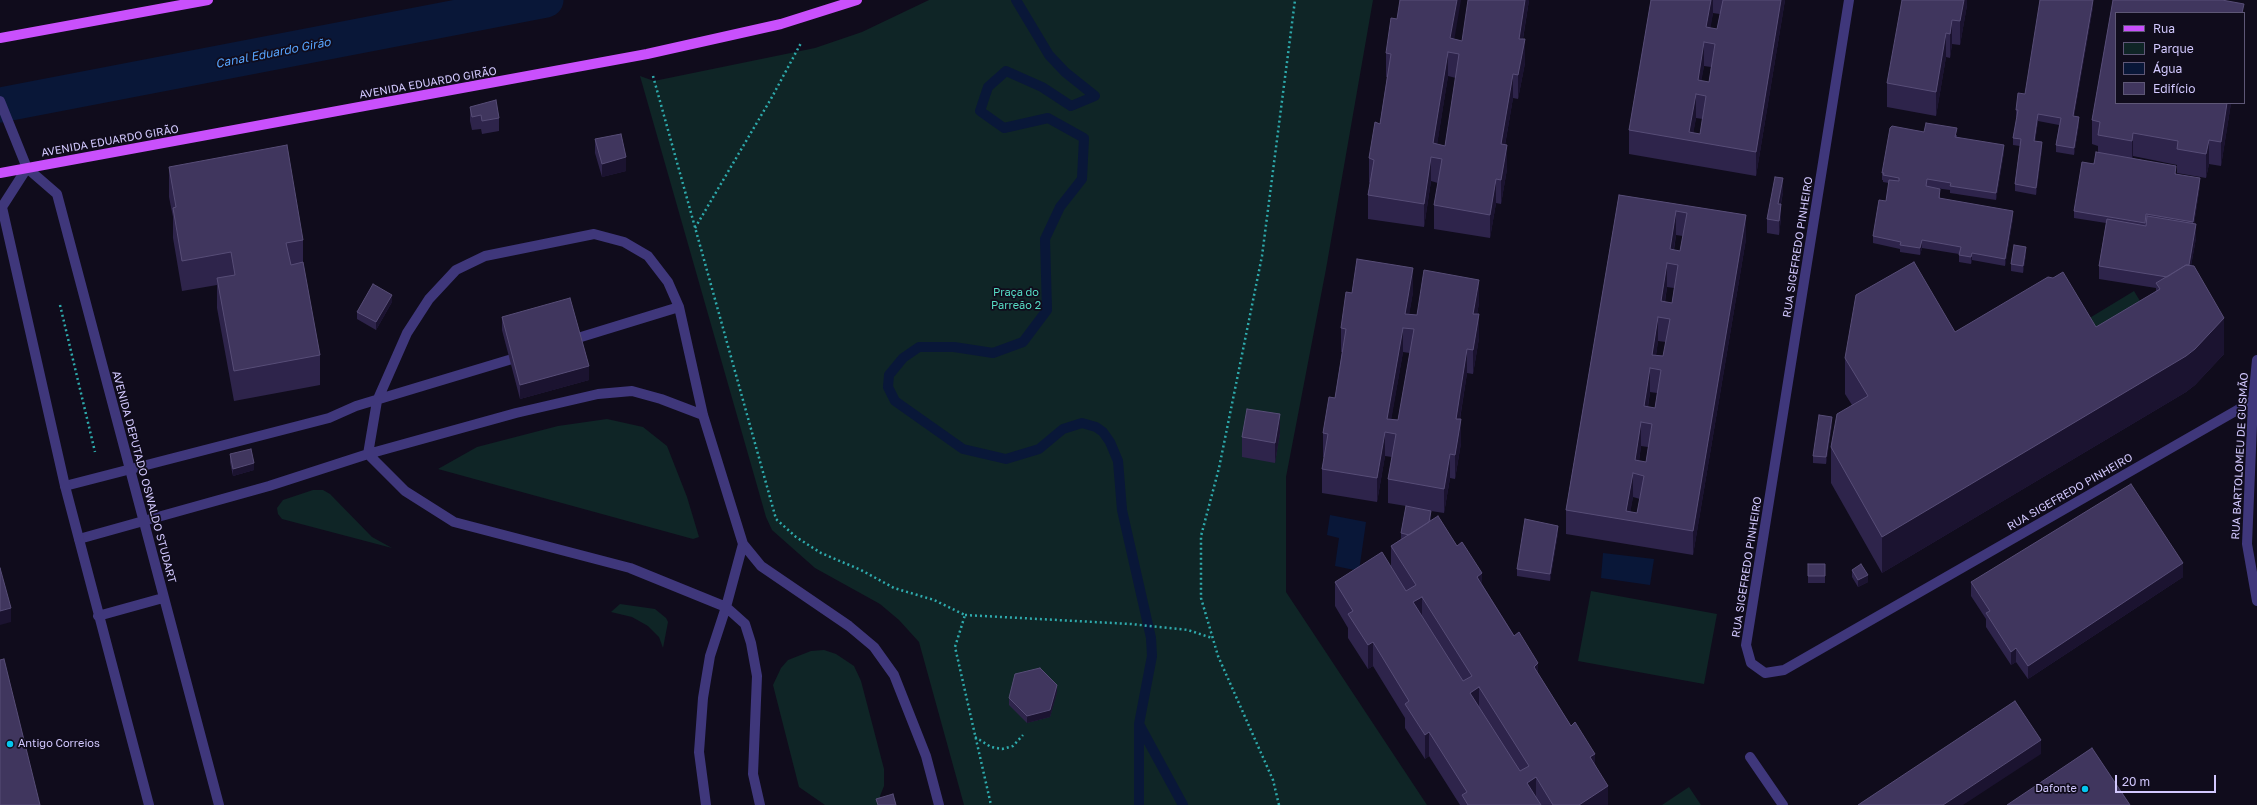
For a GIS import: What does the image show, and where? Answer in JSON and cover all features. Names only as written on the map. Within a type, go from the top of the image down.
[{"type":"main road","points":[[0,38],[208,0]]},
{"type":"main road","name":"AVENIDA EDUARDO GIRÃO","points":[[0,173],[647,54],[781,24],[857,0]]},
{"type":"street","name":"RUA SIGEFREDO PINHEIRO","points":[[1849,0],[1746,645],[1751,663],[1765,673],[1784,670],[2253,401]]},
{"type":"street","name":"AVENIDA DEPUTADO OSWALDO STUDART","points":[[0,101],[27,168],[57,194],[219,805]]},
{"type":"street","points":[[27,168],[2,207],[65,486],[148,805]]},
{"type":"street","points":[[368,454],[377,401],[407,333],[429,299],[456,270],[485,256],[594,234],[624,242],[648,256],[668,282],[679,307],[703,415],[743,544],[761,566],[849,626],[874,647],[894,674],[926,756],[940,805]]},
{"type":"street","points":[[558,344],[679,307]]},
{"type":"street","points":[[65,486],[329,418],[356,406],[377,401],[535,352]]},
{"type":"street","name":"RUA BARTOLOMEU DE GUSMÃO","points":[[2257,360],[2253,401],[2247,544],[2257,601]]},
{"type":"street","points":[[79,539],[268,486],[368,454],[598,394],[632,391],[660,399],[703,415]]},
{"type":"street","points":[[368,454],[405,491],[454,522],[630,568],[726,607],[745,624],[751,643],[756,669],[753,774],[760,805]]},
{"type":"street","points":[[706,805],[699,752],[703,698],[710,656],[726,607],[743,544]]},
{"type":"street","points":[[98,616],[163,598]]},
{"type":"street","points":[[1750,757],[1783,805]]},
{"type":"path","points":[[1279,805],[1273,780],[1218,656],[1201,598],[1201,536],[1219,468],[1262,256],[1295,0]]},
{"type":"path","points":[[695,228],[772,97],[802,41],[812,14]]},
{"type":"path","points":[[647,54],[776,519],[796,537],[821,553],[860,570],[894,588],[934,600],[965,615],[1131,624],[1188,630],[1213,638]]},
{"type":"path","points":[[59,299],[95,452]]},
{"type":"path","points":[[965,615],[954,647],[991,805]]},
{"type":"path","points":[[975,737],[991,747],[1002,749],[1013,746],[1023,735]]},
{"type":"green space","name":"Praça do Parreão 2","points":[[929,0],[1373,0],[1326,269],[1286,477],[1286,592],[1427,805],[964,805],[919,642],[899,620],[880,604],[815,568],[772,530],[766,517],[640,76],[654,81],[815,48],[862,32]]},
{"type":"green space","points":[[2134,291],[2152,321],[2101,351],[2083,322]]},
{"type":"green space","points":[[607,419],[643,427],[667,446],[687,497],[699,537],[693,539],[438,469],[477,447],[558,426]]},
{"type":"green space","points":[[313,490],[323,490],[330,494],[372,537],[392,548],[282,519],[278,514],[277,508],[283,500]]},
{"type":"green space","points":[[1591,591],[1717,614],[1704,684],[1578,661]]},
{"type":"green space","points":[[620,604],[655,609],[666,618],[668,622],[663,648],[659,637],[648,626],[632,617],[611,612]]},
{"type":"green space","points":[[824,650],[836,654],[854,666],[861,681],[884,769],[884,786],[880,796],[882,805],[825,805],[799,787],[773,685],[781,668],[788,660],[811,651]]},
{"type":"green space","points":[[1689,787],[1701,805],[1662,805]]},
{"type":"water","points":[[1330,515],[1366,522],[1359,571],[1335,566],[1339,538],[1327,535]]},
{"type":"water","points":[[1603,553],[1654,559],[1650,585],[1601,578]]},
{"type":"building","points":[[1400,0],[1457,0],[1450,38],[1462,41],[1468,0],[1525,0],[1519,39],[1525,39],[1518,75],[1513,74],[1501,144],[1507,145],[1501,180],[1496,179],[1490,215],[1434,205],[1442,159],[1431,157],[1424,204],[1368,195],[1374,160],[1369,158],[1375,122],[1380,124],[1391,54],[1386,53],[1391,18],[1397,19]],"holes":[[[1448,52],[1459,54],[1445,146],[1433,143]]]},
{"type":"building","points":[[1651,0],[1711,0],[1706,27],[1717,29],[1723,0],[1781,0],[1756,152],[1629,130]],"holes":[[[1704,42],[1715,44],[1709,82],[1698,80]],[[1696,94],[1706,96],[1700,134],[1689,132]]]},
{"type":"building","points":[[1902,0],[1964,0],[1960,21],[1952,20],[1950,34],[1946,33],[1936,92],[1887,83]]},
{"type":"building","points":[[2040,0],[2093,0],[2073,116],[2079,117],[2074,148],[2056,145],[2061,118],[2038,114],[2034,141],[2042,142],[2036,188],[2015,184],[2021,139],[2013,138],[2018,110],[2016,110],[2018,93],[2025,94]]},
{"type":"building","points":[[2113,0],[2222,0],[2244,4],[2242,12],[2115,12],[2115,104],[2227,104],[2221,142],[2209,140],[2206,154],[2177,149],[2178,141],[2133,133],[2132,141],[2098,135],[2100,122],[2092,120]]},
{"type":"building","points":[[496,100],[499,118],[482,121],[481,115],[472,117],[470,107]]},
{"type":"building","points":[[1926,123],[1957,128],[1955,137],[2004,145],[1996,193],[1950,186],[1951,183],[1927,179],[1926,186],[1940,189],[1939,198],[2013,211],[2005,259],[1972,253],[1971,257],[1959,255],[1961,247],[1922,240],[1920,248],[1900,245],[1901,242],[1873,236],[1879,200],[1886,201],[1889,180],[1899,181],[1899,178],[1883,175],[1884,173],[1882,173],[1890,128],[1892,126],[1924,132]]},
{"type":"building","points":[[621,134],[626,157],[602,164],[595,139]]},
{"type":"building","points":[[287,145],[303,240],[286,243],[291,265],[303,262],[320,355],[234,371],[217,278],[235,275],[231,252],[182,261],[173,208],[176,207],[169,167]]},
{"type":"building","points":[[2096,152],[2176,166],[2175,174],[2200,178],[2193,222],[2146,214],[2145,223],[2074,211],[2082,162],[2094,164]]},
{"type":"building","points":[[1775,177],[1783,178],[1778,204],[1781,204],[1779,221],[1767,219]]},
{"type":"building","points":[[1619,195],[1746,215],[1693,531],[1566,510]],"holes":[[[1676,211],[1687,213],[1680,251],[1670,249]],[[1667,263],[1678,265],[1672,303],[1661,301]],[[1658,317],[1670,319],[1663,356],[1652,355]],[[1650,368],[1661,370],[1655,408],[1644,406]],[[1641,422],[1652,424],[1646,462],[1635,460]],[[1633,473],[1644,476],[1637,513],[1626,511]]]},
{"type":"building","points":[[2147,216],[2196,224],[2189,265],[2186,265],[2167,277],[2099,266],[2107,219],[2146,226]]},
{"type":"building","points":[[2014,245],[2026,247],[2023,266],[2011,264]]},
{"type":"building","points":[[1357,259],[1413,268],[1405,314],[1417,315],[1424,270],[1479,280],[1473,314],[1479,314],[1473,350],[1467,349],[1456,419],[1461,419],[1455,455],[1450,454],[1444,489],[1388,479],[1396,434],[1385,432],[1377,478],[1322,469],[1328,434],[1323,433],[1329,397],[1335,398],[1346,329],[1341,328],[1346,292],[1352,293]],"holes":[[[1403,328],[1414,329],[1398,420],[1387,419]]]},
{"type":"building","points":[[1914,262],[1955,332],[2048,277],[2053,278],[2063,272],[2096,327],[2160,289],[2156,283],[2186,265],[2194,266],[2224,318],[2195,349],[2186,356],[1882,537],[1831,447],[1837,414],[1868,396],[1845,358],[1856,295]]},
{"type":"building","points":[[373,284],[392,295],[376,322],[357,312]]},
{"type":"building","points":[[570,298],[589,366],[520,385],[502,317]]},
{"type":"building","points":[[1247,409],[1280,414],[1275,443],[1242,437]]},
{"type":"building","points":[[1819,415],[1832,417],[1826,457],[1813,456]]},
{"type":"building","points":[[251,449],[254,463],[233,469],[230,454]]},
{"type":"building","points":[[2131,484],[2183,563],[2028,666],[2016,648],[2011,652],[1986,613],[1990,611],[1971,582]]},
{"type":"building","points":[[1406,506],[1431,511],[1429,522],[1409,535],[1401,533]]},
{"type":"building","points":[[1438,516],[1457,546],[1462,542],[1482,573],[1477,577],[1514,636],[1519,632],[1538,663],[1534,667],[1571,726],[1575,722],[1595,754],[1590,757],[1608,786],[1579,805],[1553,805],[1536,777],[1527,783],[1541,805],[1468,805],[1462,795],[1467,792],[1429,732],[1425,735],[1405,704],[1409,701],[1373,642],[1368,645],[1348,614],[1353,611],[1335,582],[1382,552],[1406,591],[1416,585],[1391,546]],"holes":[[[1422,597],[1472,676],[1463,681],[1413,602]],[[1479,687],[1529,766],[1520,771],[1470,693]]]},
{"type":"building","points":[[1525,519],[1558,526],[1550,574],[1517,569]]},
{"type":"building","points":[[1808,564],[1825,564],[1825,576],[1808,576]]},
{"type":"building","points":[[1861,564],[1868,575],[1858,580],[1852,570]]},
{"type":"building","points":[[0,568],[11,608],[0,611]]},
{"type":"building","name":"Antigo Correios","points":[[4,659],[40,805],[0,805],[0,660]]},
{"type":"building","points":[[1040,668],[1057,685],[1050,710],[1027,716],[1009,698],[1015,674]]},
{"type":"building","points":[[2015,701],[2041,740],[1943,805],[1858,805]]},
{"type":"building","points":[[2092,748],[2130,805],[2007,805]]},
{"type":"building","points":[[893,794],[896,805],[878,805],[876,799]]},
{"type":"waterway","name":"Canal Eduardo Girão","points":[[0,105],[546,0]]},
{"type":"waterway","points":[[1016,0],[1049,55],[1065,72],[1095,96],[1071,106],[1042,87],[1006,71],[988,87],[980,111],[1004,128],[1048,118],[1084,138],[1082,179],[1060,207],[1045,239],[1047,310],[1023,342],[993,353],[954,347],[919,347],[903,358],[889,375],[888,387],[895,401],[963,449],[1006,459],[1039,449],[1063,429],[1082,423],[1096,427],[1103,432],[1110,442],[1118,461],[1122,510],[1151,638],[1152,656],[1139,724],[1139,805]]},
{"type":"waterway","points":[[1140,726],[1183,805]]},
{"type":"place","name":"Antigo Correios","points":[[10,744]]},
{"type":"place","name":"Dafonte","points":[[2085,789]]}]
